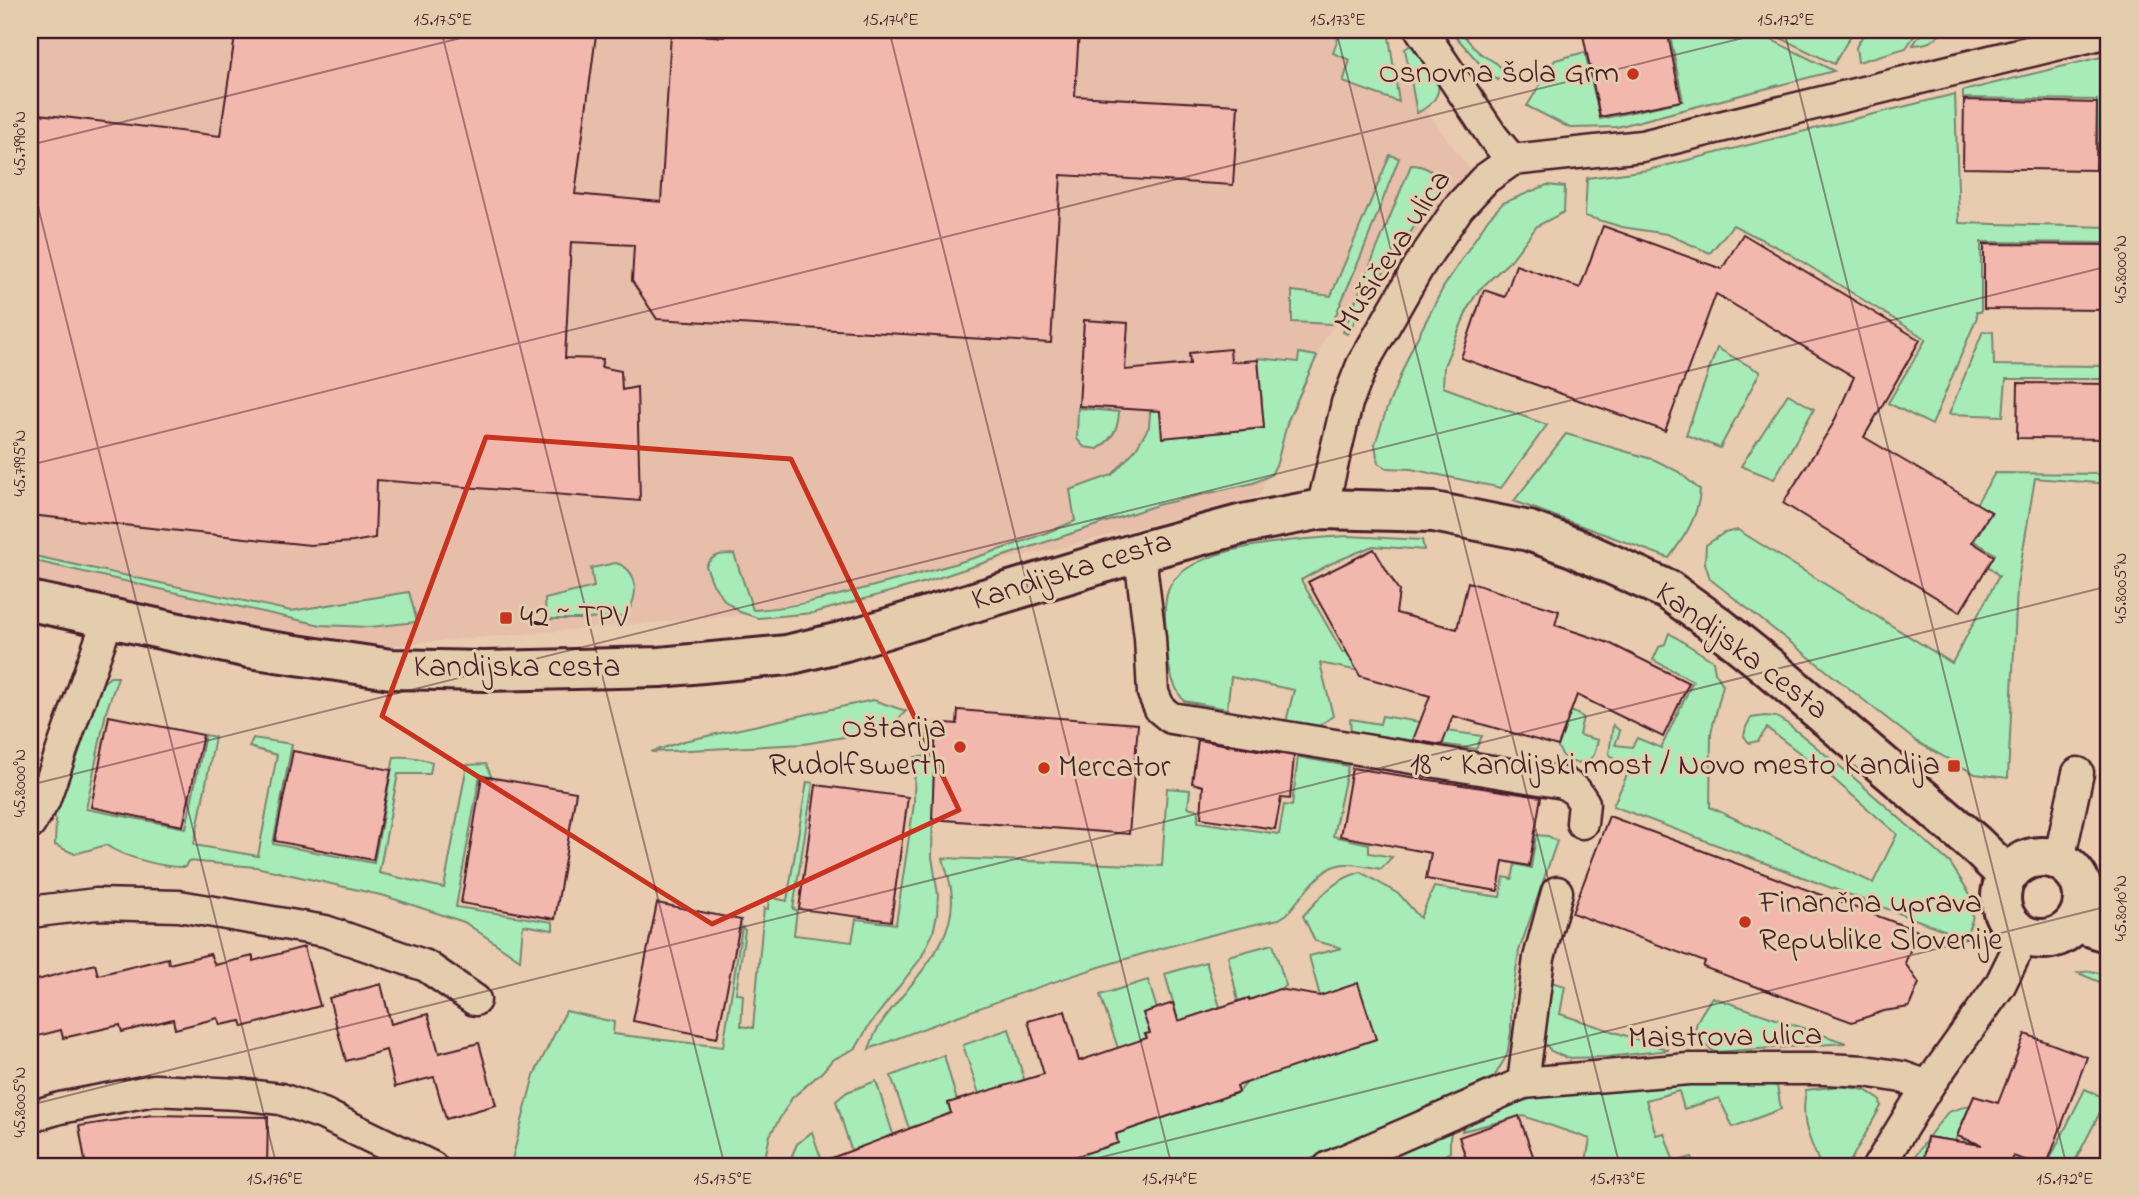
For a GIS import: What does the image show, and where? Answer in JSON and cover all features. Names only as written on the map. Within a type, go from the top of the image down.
[{"type":"main road","name":"Kandijska cesta","points":[[30,601],[108,620],[249,648],[391,669],[484,671],[660,667],[787,655],[1221,529],[1322,509],[1434,512],[1529,531],[1573,547],[1668,590],[1765,664],[1974,843],[2007,875]]},
{"type":"main road","points":[[2031,858],[2059,860],[2080,880],[2083,902],[2093,928],[2066,932],[2053,939],[2038,940],[2024,936],[2012,928],[2002,909],[2001,888],[2007,875],[2018,864],[2031,858]]},
{"type":"street","points":[[1421,30],[1493,137],[1512,160],[1642,146],[2109,32]]},
{"type":"street","name":"Mušičeva ulica","points":[[1322,509],[1347,403],[1362,365],[1419,266],[1459,207],[1485,179],[1512,160]]},
{"type":"street","points":[[1143,551],[1142,572],[1153,693],[1160,709],[1171,718],[1564,783],[1576,791],[1584,803],[1582,823]]},
{"type":"street","points":[[30,824],[44,801],[108,620]]},
{"type":"street","points":[[2059,860],[2078,773]]},
{"type":"street","points":[[1523,1083],[1539,958],[1557,892]]},
{"type":"street","points":[[30,912],[96,904],[179,906],[326,931],[426,966],[475,1000]]},
{"type":"street","points":[[1878,1167],[1928,1086],[2000,985],[2024,936]]},
{"type":"street","name":"Maistrova ulica","points":[[1329,1167],[1523,1083],[1689,1069],[1826,1069],[1902,1077],[1928,1086]]},
{"type":"street","points":[[30,1117],[60,1108],[154,1090],[260,1096],[281,1099],[323,1114],[432,1167]]},
{"type":"highlighted area","points":[[486,437],[791,459],[959,810],[712,924],[382,716]]},
{"type":"shaded area","points":[[30,30],[1366,30],[1471,171],[1325,337],[1259,496],[1064,547],[789,604],[754,614],[321,651],[30,579]]},
{"type":"green space","points":[[1341,30],[1388,30],[1399,102],[1343,82],[1350,60],[1333,53]]},
{"type":"green space","points":[[1450,30],[1460,30],[1477,51],[1498,65],[1504,75],[1498,80],[1488,73]]},
{"type":"green space","points":[[1669,30],[1752,30],[1834,71],[1617,127],[1570,128],[1527,106],[1555,60],[1585,52],[1600,119],[1683,101]]},
{"type":"green space","points":[[1764,30],[1854,30],[1834,64]]},
{"type":"green space","points":[[1866,30],[1918,30],[1906,48],[1858,62],[1856,47]]},
{"type":"green space","points":[[1923,30],[1943,30],[1930,42],[1913,45]]},
{"type":"green space","points":[[1409,46],[1415,47],[1438,82],[1436,98],[1417,113],[1405,49]]},
{"type":"green space","points":[[2109,55],[2109,163],[2098,164],[2097,100],[1963,98],[1963,91]]},
{"type":"green space","points":[[1955,94],[1959,223],[2109,227],[2109,243],[1981,242],[1981,312],[1976,312],[1977,317],[1932,425],[1888,403],[1926,339],[1785,251],[1733,225],[1710,253],[1667,234],[1622,227],[1585,216],[1587,178],[1648,170]]},
{"type":"green space","points":[[1390,155],[1399,158],[1332,324],[1292,322],[1292,291],[1331,296]]},
{"type":"green space","points":[[1411,165],[1428,169],[1441,179],[1438,191],[1382,275],[1347,334],[1343,332]]},
{"type":"green space","points":[[1547,185],[1565,187],[1564,212],[1537,226],[1511,260],[1479,290],[1469,306],[1444,366],[1443,387],[1547,425],[1501,488],[1411,469],[1387,468],[1378,463],[1375,444],[1387,408],[1411,350],[1443,288],[1488,219],[1503,203]]},
{"type":"green space","points":[[1983,331],[1993,332],[1994,365],[2109,366],[2109,379],[2006,379],[2003,416],[1949,414]]},
{"type":"green space","points":[[1717,348],[1760,372],[1720,448],[1686,435]]},
{"type":"green space","points":[[1299,353],[1317,356],[1288,420],[1277,463],[1271,475],[1253,483],[1157,505],[926,582],[813,613],[758,618],[740,612],[725,601],[713,584],[706,566],[714,557],[734,554],[753,610],[768,609],[814,601],[900,579],[1026,540],[1075,521],[1070,490],[1112,475],[1135,450],[1149,427],[1152,385],[1157,382],[1163,438],[1264,428],[1258,358],[1298,362]]},
{"type":"green space","points":[[1788,394],[1814,409],[1774,479],[1741,466]]},
{"type":"green space","points":[[1078,408],[1119,412],[1114,433],[1098,449],[1084,447],[1077,439]]},
{"type":"green space","points":[[1566,434],[1655,460],[1679,472],[1700,490],[1694,518],[1669,558],[1514,501]]},
{"type":"green space","points":[[1995,473],[2109,474],[2109,484],[2035,478],[2017,586],[2008,778],[1975,774],[1917,742],[1710,579],[1705,563],[1706,545],[1724,533],[1738,530],[1952,663],[1999,576],[1988,566],[1995,554],[1974,541],[1992,512],[1976,504]]},
{"type":"green space","points":[[1348,536],[1422,540],[1424,550],[1373,546],[1332,563],[1301,580],[1343,653],[1353,645],[1359,671],[1320,663],[1333,716],[1316,728],[1286,722],[1294,690],[1231,677],[1227,709],[1184,701],[1170,670],[1165,617],[1170,586],[1182,572],[1201,561],[1251,546]]},
{"type":"green space","points":[[30,555],[291,611],[409,592],[417,622],[370,627],[321,625],[30,560]]},
{"type":"green space","points":[[616,563],[630,572],[635,585],[633,601],[626,616],[546,619],[545,599],[594,587],[591,568]]},
{"type":"green space","points":[[1669,633],[1713,661],[1715,672],[1723,685],[1711,733],[1710,807],[1873,883],[1897,834],[1830,776],[1767,728],[1758,741],[1749,743],[1744,736],[1751,718],[1776,717],[1853,777],[1950,863],[1974,900],[1972,920],[1965,938],[1613,806],[1632,764],[1617,760],[1609,754],[1613,725],[1620,731],[1615,745],[1632,747],[1637,738],[1661,748],[1693,681],[1653,660],[1659,647],[1665,644]]},
{"type":"green space","points":[[110,677],[118,677],[106,712],[86,809],[186,828],[205,735],[215,737],[194,845],[258,856],[277,755],[249,747],[253,738],[292,744],[273,844],[374,863],[394,757],[422,759],[432,762],[430,774],[398,774],[379,873],[444,888],[467,765],[486,764],[492,778],[480,775],[456,907],[553,922],[553,930],[523,925],[520,960],[464,922],[385,896],[256,867],[188,861],[185,867],[176,867],[155,864],[106,845],[75,854],[55,845],[56,821],[51,803],[103,683]]},
{"type":"green space","points":[[873,700],[906,711],[895,723],[861,734],[804,744],[651,752],[684,741]]},
{"type":"green space","points":[[1571,711],[1583,717],[1579,735],[1598,740],[1594,755],[1588,761],[1570,761],[1558,747]]},
{"type":"green space","points":[[1382,716],[1420,722],[1419,727],[1482,736],[1476,749],[1351,732],[1350,719],[1380,724]]},
{"type":"green space","points":[[934,756],[932,857],[938,895],[933,933],[921,958],[868,1027],[856,1048],[832,1060],[792,1098],[770,1135],[763,1167],[510,1167],[534,1075],[566,1011],[614,1022],[613,1034],[723,1047],[742,927],[745,930],[736,993],[743,995],[741,1026],[753,1028],[764,908],[768,909],[769,897],[787,901],[807,782],[813,783],[793,909],[797,910],[794,935],[852,942],[856,919],[896,924],[914,804],[915,757]]},
{"type":"green space","points":[[1298,757],[1348,766],[1333,836],[1369,844],[1369,853],[1392,857],[1381,869],[1352,864],[1335,866],[1316,880],[1287,914],[1279,919],[1123,960],[1020,993],[869,1049],[878,1028],[929,962],[948,927],[952,909],[951,889],[943,858],[1162,866],[1167,788],[1190,790],[1188,807],[1198,810],[1198,822],[1279,834],[1284,805],[1292,806]]},
{"type":"green space","points":[[1536,835],[1548,836],[1557,841],[1519,951],[1507,1055],[1494,1077],[1293,1167],[1008,1167],[1040,1157],[1043,1166],[1118,1143],[1116,1134],[1239,1092],[1320,996],[1309,956],[1342,948],[1315,941],[1303,916],[1335,884],[1361,872],[1400,895],[1420,918],[1434,887],[1500,897],[1504,877],[1512,879],[1515,864],[1531,868]]},
{"type":"green space","points":[[1273,944],[1286,986],[1277,990],[1283,1010],[1255,1020],[1249,998],[1238,1001],[1228,956]]},
{"type":"green space","points":[[1206,962],[1220,1007],[1212,1010],[1222,1043],[1179,1023],[1165,974]]},
{"type":"green space","points":[[2090,971],[2109,975],[2109,986],[2078,973]]},
{"type":"green space","points":[[1541,979],[1565,986],[1560,1014],[1669,1050],[1607,1057],[1567,1058],[1551,1051],[1542,1040]]},
{"type":"green space","points":[[1148,980],[1157,1009],[1143,1013],[1150,1033],[1146,1035],[1156,1063],[1118,1048],[1100,995]]},
{"type":"green space","points":[[1712,997],[1846,1043],[1715,1052],[1705,1045],[1696,1032],[1698,1020]]},
{"type":"green space","points":[[1009,1029],[1027,1089],[979,1094],[963,1045]]},
{"type":"green space","points":[[944,1055],[957,1101],[959,1136],[929,1146],[921,1124],[909,1128],[891,1076]]},
{"type":"green space","points":[[1760,1080],[1777,1086],[1781,1109],[1733,1127],[1719,1098],[1684,1109],[1679,1091],[1646,1100],[1656,1135],[1664,1133],[1674,1162],[1692,1157],[1696,1167],[1585,1167],[1590,1139],[1523,1116],[1462,1131],[1466,1120],[1545,1094]]},
{"type":"green space","points":[[876,1081],[893,1134],[884,1138],[893,1163],[881,1167],[863,1167],[857,1148],[851,1150],[836,1101],[847,1092]]},
{"type":"green space","points":[[1840,1086],[1865,1090],[1880,1100],[1881,1106],[1847,1167],[1821,1167],[1805,1121],[1806,1090]]},
{"type":"green space","points":[[2085,1089],[2107,1099],[2072,1167],[2046,1167]]},
{"type":"green space","points":[[1970,1105],[1955,1141],[1928,1137],[1948,1112]]},
{"type":"green space","points":[[1453,1124],[1450,1152],[1436,1160],[1437,1167],[1358,1167]]},
{"type":"green space","points":[[812,1132],[824,1167],[787,1167],[797,1144]]},
{"type":"green space","points":[[1927,1139],[1923,1167],[1908,1167]]},
{"type":"green space","points":[[1964,1139],[2045,1167],[1959,1167]]},
{"type":"building","points":[[236,30],[565,30],[596,35],[575,194],[661,202],[671,33],[724,37],[725,30],[1079,30],[1075,96],[1238,105],[1233,185],[1061,175],[1051,343],[657,319],[632,281],[634,245],[571,242],[565,358],[603,359],[601,367],[621,371],[622,390],[637,387],[640,501],[377,480],[375,538],[310,545],[30,515],[30,113],[220,136]]},
{"type":"building","name":"Osnovna šola Grm","points":[[1582,30],[1667,30],[1681,101],[1600,117]]},
{"type":"building","points":[[1964,100],[2097,103],[2096,170],[1963,168]]},
{"type":"building","points":[[1603,226],[1722,269],[1743,234],[1920,340],[1864,437],[1991,512],[1972,542],[1994,556],[1960,612],[1783,503],[1833,424],[1854,377],[1716,294],[1665,431],[1461,358],[1484,290],[1505,297],[1516,265],[1580,288]]},
{"type":"building","points":[[1984,244],[2109,245],[2109,310],[1984,309]]},
{"type":"building","points":[[1084,320],[1128,323],[1125,370],[1190,364],[1189,353],[1230,349],[1231,362],[1258,360],[1264,428],[1162,438],[1160,411],[1079,406]]},
{"type":"building","points":[[2018,383],[2109,384],[2109,439],[2017,438]]},
{"type":"building","points":[[1374,549],[1399,591],[1396,613],[1457,629],[1468,582],[1559,611],[1555,625],[1609,643],[1689,683],[1663,737],[1577,695],[1558,746],[1453,716],[1442,745],[1413,740],[1430,696],[1360,676],[1308,582]]},
{"type":"building","name":"Mercator","points":[[958,710],[1138,724],[1129,834],[932,819],[936,722],[957,724]]},
{"type":"building","points":[[109,716],[203,735],[183,826],[91,807]]},
{"type":"building","points":[[1198,740],[1294,756],[1290,799],[1281,798],[1275,829],[1201,818],[1203,786],[1192,783]]},
{"type":"building","points":[[293,751],[391,770],[373,860],[275,841]]},
{"type":"building","points":[[1352,768],[1541,797],[1529,866],[1503,861],[1498,891],[1426,879],[1431,853],[1340,836]]},
{"type":"building","points":[[482,776],[576,792],[555,919],[461,903]]},
{"type":"building","points":[[816,785],[908,797],[891,921],[799,909]]},
{"type":"building","name":"Finančna uprava Republike Slovenije","points":[[1609,816],[1918,931],[1905,963],[1919,983],[1909,1007],[1884,1011],[1852,1022],[1703,967],[1705,962],[1572,913]]},
{"type":"building","points":[[657,903],[741,920],[717,1038],[633,1021]]},
{"type":"building","points":[[304,947],[320,1006],[243,1027],[241,1021],[220,1025],[218,1018],[175,1029],[173,1019],[122,1032],[120,1025],[63,1038],[61,1030],[30,1038],[30,982],[95,964],[98,975],[168,958],[169,964],[210,954],[215,965],[253,956],[253,961]]},
{"type":"building","points":[[1358,983],[1376,1039],[1237,1086],[1239,1092],[1116,1134],[1118,1143],[1043,1167],[1040,1157],[1008,1167],[813,1167],[951,1113],[948,1103],[1044,1074],[1028,1021],[1065,1011],[1079,1061],[1147,1038],[1145,1034],[1150,1033],[1143,1013],[1173,1003],[1178,1021],[1279,989],[1320,996]]},
{"type":"building","points":[[381,984],[391,1024],[428,1014],[439,1053],[479,1043],[496,1105],[446,1119],[434,1077],[395,1087],[386,1050],[346,1061],[329,998]]},
{"type":"building","points":[[2025,1034],[2087,1057],[2046,1167],[2013,1156],[2012,1167],[1923,1167],[1927,1137],[1982,1145],[1957,1136],[1974,1096],[1998,1103]]},
{"type":"building","points":[[152,1115],[268,1117],[267,1167],[86,1167],[79,1126]]},
{"type":"building","points":[[1519,1116],[1537,1167],[1469,1167],[1459,1137]]},
{"type":"place","name":"Osnovna šola Grm","points":[[1633,74]]},
{"type":"place","name":"42 ~ TPV","points":[[506,618]]},
{"type":"place","name":"Oštarija Rudolfswerth","points":[[960,747]]},
{"type":"place","name":"18 ~ Kandijski most / Novo mesto Kandija","points":[[1954,766]]},
{"type":"place","name":"Mercator","points":[[1044,768]]},
{"type":"place","name":"Finančna uprava Republike Slovenije","points":[[1745,922]]}]
